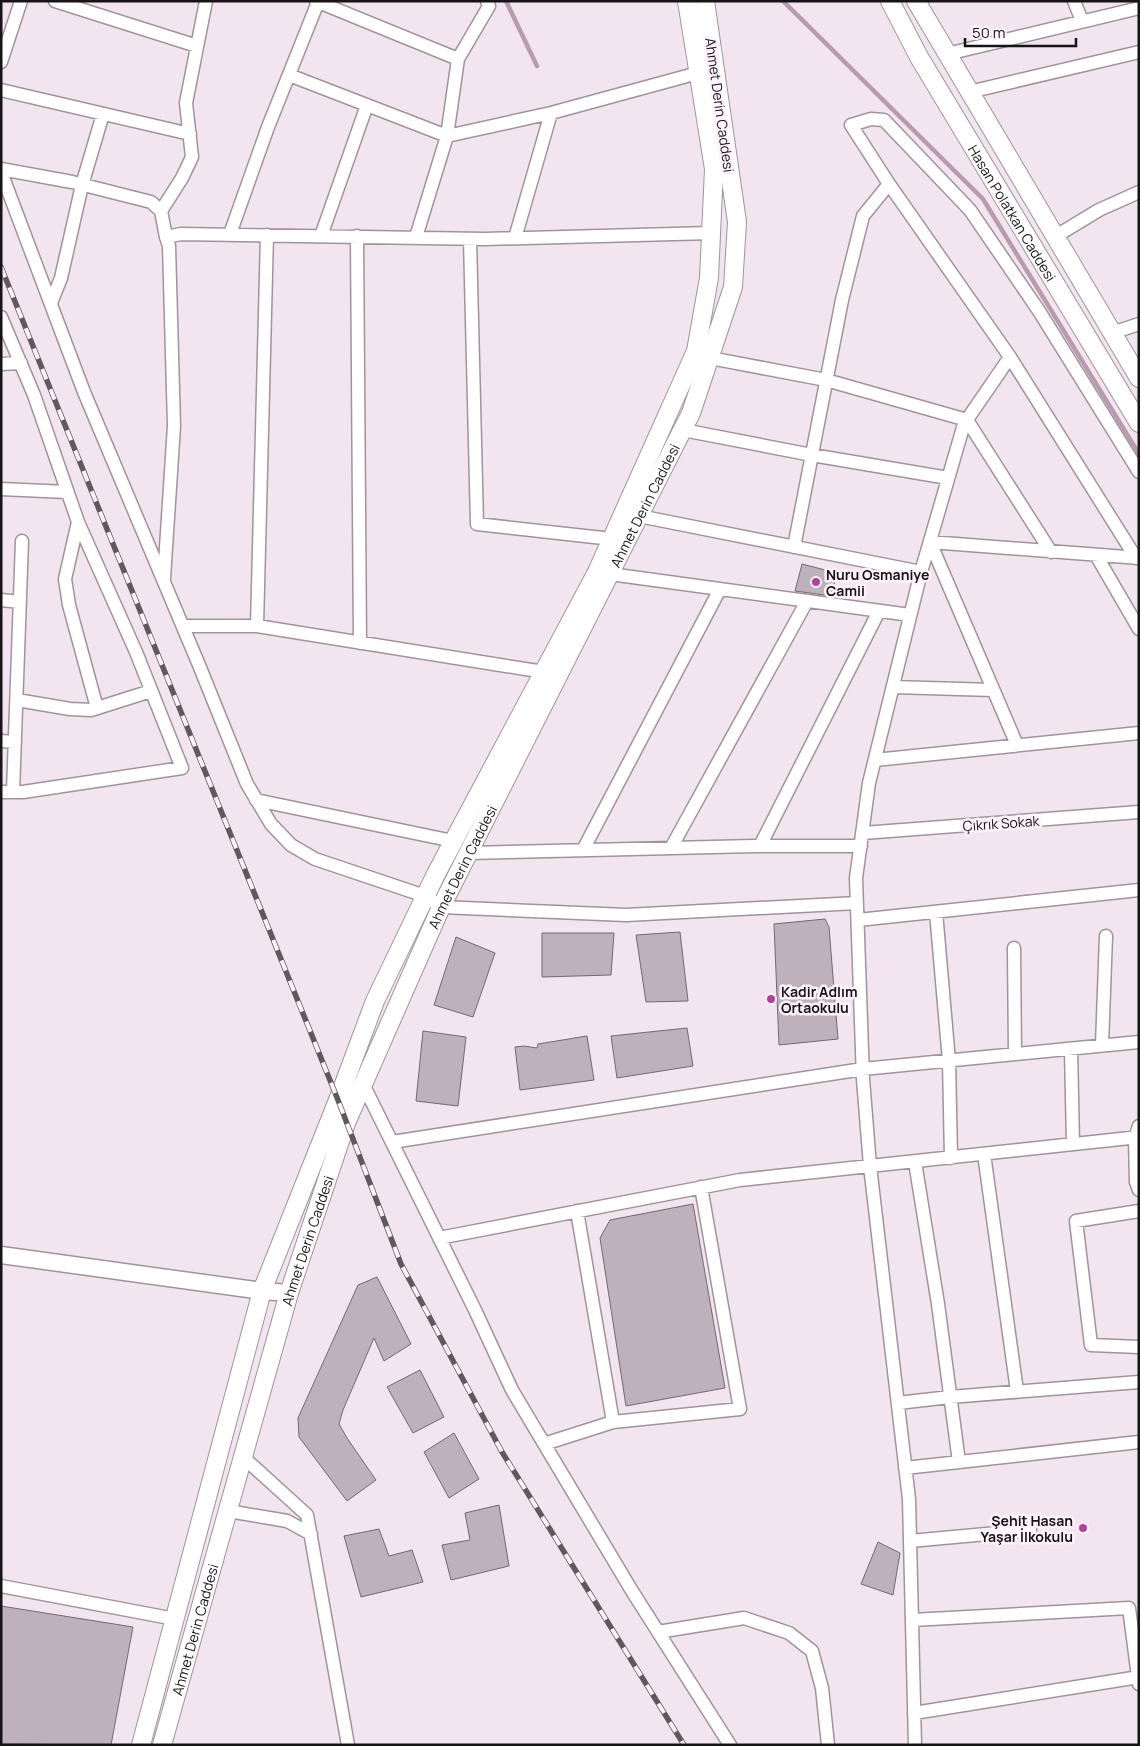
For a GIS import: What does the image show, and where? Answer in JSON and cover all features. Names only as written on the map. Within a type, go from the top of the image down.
[{"type":"main road","name":"Ahmet Derin Caddesi","points":[[141,1745],[262,1291],[375,1001],[425,896],[597,572],[696,351],[709,278],[714,169],[686,1]]},
{"type":"main road","name":"Ahmet Derin Caddesi","points":[[162,1745],[289,1293],[346,1123],[441,907],[692,412],[734,288],[737,222],[705,1]]},
{"type":"main road","name":"Hasan Polatkan Caddesi","points":[[890,1],[924,65],[1139,423]]},
{"type":"main road","name":"Hasan Polatkan Caddesi","points":[[916,1],[1139,378]]},
{"type":"street","points":[[1,62],[21,1]]},
{"type":"street","points":[[55,1],[197,46]]},
{"type":"street","points":[[161,210],[182,178],[192,157],[186,103],[206,1]]},
{"type":"street","points":[[416,238],[447,136],[458,59],[489,6],[487,1]]},
{"type":"street","points":[[1074,1],[1082,21]]},
{"type":"street","points":[[230,234],[268,126],[317,2],[458,59]]},
{"type":"street","points":[[947,54],[1139,8]]},
{"type":"street","points":[[969,92],[1139,52]]},
{"type":"street","points":[[289,75],[447,136],[551,113],[698,73]]},
{"type":"street","points":[[1,90],[190,134]]},
{"type":"street","points":[[321,236],[367,105]]},
{"type":"street","points":[[515,238],[551,113]]},
{"type":"street","points":[[50,303],[61,278],[82,185],[103,114]]},
{"type":"street","points":[[1138,558],[1010,357],[889,184],[851,125],[871,119],[884,120],[970,210],[1039,311],[1139,472]]},
{"type":"street","points":[[1,171],[82,185],[151,202],[161,210],[169,246],[174,426],[164,581]]},
{"type":"street","points":[[1,171],[84,392],[183,626],[246,784],[271,824],[291,845],[314,859],[425,896],[441,907],[626,916],[857,903]]},
{"type":"street","points":[[794,547],[842,300],[863,216],[889,184]]},
{"type":"street","points":[[1056,236],[1099,210],[1139,192]]},
{"type":"street","points":[[166,237],[182,234],[230,234],[470,239],[711,233]]},
{"type":"street","points":[[257,626],[266,235]]},
{"type":"street","points":[[357,236],[360,643]]},
{"type":"street","points":[[470,239],[477,524],[612,539]]},
{"type":"street","points":[[1,317],[34,395],[78,522],[136,652],[182,768],[7,792],[15,742],[22,541]]},
{"type":"street","points":[[1112,333],[1139,324]]},
{"type":"street","points":[[915,1745],[909,1499],[870,1166],[863,1069],[856,878],[869,783],[921,572],[948,478],[964,424],[1010,357]]},
{"type":"street","points":[[710,358],[826,380],[967,420],[1051,552]]},
{"type":"street","points":[[1,364],[21,363]]},
{"type":"street","points":[[683,430],[812,455],[948,478]]},
{"type":"street","points":[[1,489],[67,492]]},
{"type":"street","points":[[639,516],[921,572]]},
{"type":"street","points":[[78,522],[65,579],[69,605],[97,708]]},
{"type":"street","points":[[930,542],[1138,558]]},
{"type":"street","points":[[930,542],[1017,745]]},
{"type":"street","points":[[1096,555],[1139,629]]},
{"type":"street","points":[[610,574],[910,615]]},
{"type":"street","points":[[583,850],[720,589]]},
{"type":"street","points":[[1,600],[20,602]]},
{"type":"street","points":[[671,848],[807,601]]},
{"type":"street","points":[[760,846],[879,611]]},
{"type":"street","points":[[183,626],[257,626],[544,672]]},
{"type":"street","points":[[893,687],[993,690]]},
{"type":"street","points":[[16,700],[70,709],[91,710],[152,690]]},
{"type":"street","points":[[875,760],[1139,733]]},
{"type":"street","points":[[1,741],[15,742]]},
{"type":"street","points":[[256,800],[453,842]]},
{"type":"street","name":"Çıkrık Sokak","points":[[863,832],[1139,812]]},
{"type":"street","points":[[468,853],[760,846],[861,846]]},
{"type":"street","points":[[858,920],[1139,890]]},
{"type":"street","points":[[936,912],[949,1060],[951,1158]]},
{"type":"street","points":[[1102,1045],[1106,936]]},
{"type":"street","points":[[1014,948],[1015,1054]]},
{"type":"street","points":[[392,1142],[863,1069],[1139,1042]]},
{"type":"street","points":[[1070,1049],[1073,1144]]},
{"type":"street","points":[[363,1084],[512,1390],[658,1632],[730,1745]]},
{"type":"street","points":[[439,1238],[740,1180],[1073,1144],[1137,1134],[1136,1182],[1139,1190]]},
{"type":"street","points":[[984,1154],[1017,1391]]},
{"type":"street","points":[[914,1162],[938,1304],[959,1462]]},
{"type":"street","points":[[544,1444],[613,1422],[740,1409],[700,1187]]},
{"type":"street","points":[[577,1211],[613,1422]]},
{"type":"street","points":[[1139,1211],[1076,1221],[1091,1345],[1139,1347]]},
{"type":"street","points":[[1,1255],[262,1291],[289,1293]]},
{"type":"street","points":[[898,1403],[1017,1391],[1139,1382]]},
{"type":"street","points":[[905,1468],[1139,1442]]},
{"type":"street","points":[[243,1457],[307,1514],[348,1745]]},
{"type":"street","points":[[228,1511],[287,1521],[310,1534]]},
{"type":"street","points":[[910,1541],[1030,1530]]},
{"type":"street","points":[[1,1586],[175,1619]]},
{"type":"street","points":[[912,1620],[1128,1608],[1138,1680],[914,1713]]},
{"type":"street","points":[[658,1632],[744,1618],[789,1633],[812,1651],[822,1688],[828,1745]]},
{"type":"building","name":"Nuru Osmaniye Camii","points":[[802,564],[837,573],[831,596],[795,591]]},
{"type":"building","points":[[825,919],[829,927],[838,1039],[779,1045],[774,924]]},
{"type":"building","points":[[680,932],[688,1001],[646,1002],[636,935]]},
{"type":"building","points":[[542,933],[614,933],[611,975],[542,977]]},
{"type":"building","points":[[456,937],[495,953],[473,1017],[434,1005]]},
{"type":"building","points":[[687,1028],[693,1066],[617,1078],[611,1036]]},
{"type":"building","points":[[423,1031],[466,1037],[458,1106],[416,1101]]},
{"type":"building","points":[[587,1036],[594,1080],[520,1090],[515,1047],[537,1048],[538,1044]]},
{"type":"building","points":[[693,1204],[725,1388],[626,1406],[600,1238],[610,1220]]},
{"type":"building","points":[[377,1277],[411,1344],[384,1361],[374,1338],[343,1410],[339,1424],[376,1480],[347,1501],[299,1437],[298,1418],[358,1285]]},
{"type":"building","points":[[420,1370],[444,1417],[413,1433],[387,1387]]},
{"type":"building","points":[[454,1433],[479,1479],[449,1498],[424,1452]]},
{"type":"building","points":[[499,1505],[509,1566],[451,1580],[442,1545],[470,1540],[465,1513]]},
{"type":"building","points":[[379,1529],[389,1556],[412,1550],[423,1582],[361,1597],[344,1536]]},
{"type":"building","points":[[878,1542],[900,1553],[893,1595],[861,1584]]},
{"type":"building","points":[[1,1606],[133,1627],[111,1745],[1,1744]]},
{"type":"waterway","points":[[506,1],[537,66]]},
{"type":"waterway","points":[[783,1],[983,199],[1139,454]]},
{"type":"railway","points":[[1,267],[338,1100],[401,1264],[502,1452],[684,1745]]},
{"type":"place","name":"Nuru Osmaniye Camii","points":[[816,582]]},
{"type":"place","name":"Kadir Adlım Ortaokulu","points":[[771,999]]},
{"type":"place","name":"Şehit Hasan Yaşar İlkokulu","points":[[1083,1528]]}]
